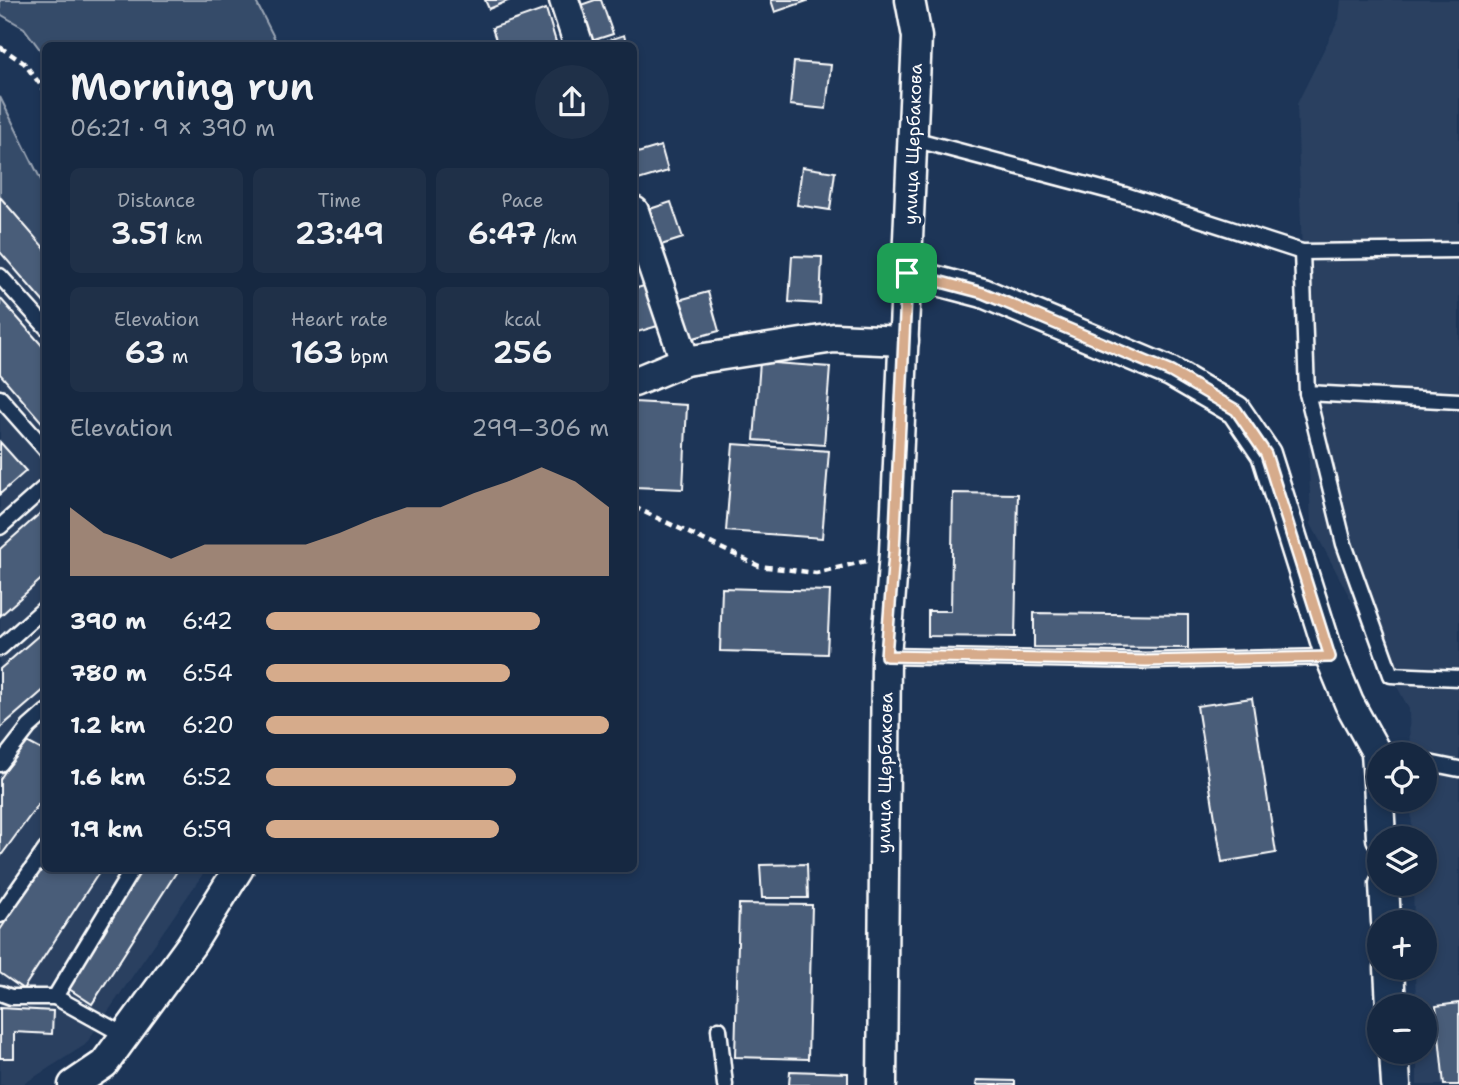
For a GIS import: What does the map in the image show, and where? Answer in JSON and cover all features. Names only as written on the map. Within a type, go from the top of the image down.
[{"type":"street","points":[[564,0],[578,42]]},
{"type":"street","name":"улица Щербакова","points":[[881,1085],[886,656],[894,553],[917,37],[910,0]]},
{"type":"street","points":[[637,220],[685,361]]},
{"type":"street","points":[[907,273],[983,293],[1171,372],[1236,410],[1266,454],[1330,657],[1349,703],[1374,742]]},
{"type":"street","points":[[637,381],[685,361],[834,338],[904,341]]},
{"type":"street","points":[[73,1085],[104,1064],[191,945],[237,872]]},
{"type":"street","points":[[1394,1064],[1395,1085]]},
{"type":"lane","points":[[913,139],[1125,195],[1302,252],[1459,250]]},
{"type":"lane","points":[[1302,252],[1307,393],[1344,544],[1391,674],[1459,678]]},
{"type":"lane","points":[[0,276],[42,323]]},
{"type":"lane","points":[[1307,393],[1459,401]]},
{"type":"lane","points":[[2,403],[42,446]]},
{"type":"lane","points":[[0,527],[42,490]]},
{"type":"lane","points":[[0,648],[42,611]]},
{"type":"lane","points":[[886,656],[1146,661],[1330,657]]},
{"type":"lane","points":[[0,764],[29,727],[42,716]]},
{"type":"lane","points":[[1437,765],[1459,769]]},
{"type":"lane","points":[[0,915],[42,855]]},
{"type":"lane","points":[[55,997],[131,872]]},
{"type":"lane","points":[[0,993],[11,997],[55,997],[124,1035]]},
{"type":"lane","points":[[719,1029],[725,1085]]},
{"type":"path","points":[[0,47],[24,63],[42,87]]},
{"type":"path","points":[[637,508],[760,566],[816,573],[894,553]]},
{"type":"shaded area","points":[[0,0],[255,0],[276,42],[42,42],[42,52],[24,28],[0,14]]},
{"type":"shaded area","points":[[1341,0],[1459,0],[1459,1085],[1417,1085],[1417,1064],[1437,1064],[1437,994],[1416,994],[1415,980],[1437,980],[1437,910],[1414,910],[1413,896],[1437,896],[1437,826],[1412,826],[1411,812],[1437,812],[1437,742],[1410,742],[1409,709],[1311,524],[1297,104],[1339,19]]},
{"type":"shaded area","points":[[0,97],[42,182],[42,255],[0,205]]},
{"type":"shaded area","points":[[0,175],[42,225],[42,872],[204,872],[85,1045],[22,1085],[0,1085]]},
{"type":"building","points":[[485,0],[510,0],[489,9]]},
{"type":"building","points":[[601,0],[613,34],[585,42],[572,8]]},
{"type":"building","points":[[771,0],[807,0],[807,1],[775,12]]},
{"type":"building","points":[[546,9],[556,42],[497,42],[492,28]]},
{"type":"building","points":[[624,35],[626,42],[603,42]]},
{"type":"building","points":[[794,62],[831,65],[826,109],[790,105]]},
{"type":"building","points":[[661,146],[668,171],[637,180],[637,153]]},
{"type":"building","points":[[802,167],[835,172],[830,210],[797,205]]},
{"type":"building","points":[[0,197],[42,245],[42,300],[0,252]]},
{"type":"building","points":[[671,202],[683,238],[655,247],[644,211]]},
{"type":"building","points":[[792,256],[822,257],[820,304],[789,302]]},
{"type":"building","points":[[650,284],[661,325],[637,332],[637,288]]},
{"type":"building","points":[[708,292],[719,331],[690,339],[679,300]]},
{"type":"building","points":[[0,298],[42,345],[42,422],[0,374]]},
{"type":"building","points":[[760,362],[830,367],[824,445],[754,440]]},
{"type":"building","points":[[637,402],[687,405],[683,489],[637,487]]},
{"type":"building","points":[[0,442],[26,471],[0,494]]},
{"type":"building","points":[[733,444],[829,451],[822,538],[726,531]]},
{"type":"building","points":[[953,493],[1018,494],[1015,637],[928,636],[928,611],[951,611]]},
{"type":"building","points":[[42,512],[42,579],[0,616],[0,549]]},
{"type":"building","points":[[722,588],[830,591],[827,654],[720,651]]},
{"type":"building","points":[[1034,613],[1188,615],[1188,648],[1034,647]]},
{"type":"building","points":[[42,632],[42,691],[0,728],[0,669]]},
{"type":"building","points":[[1252,698],[1276,853],[1222,862],[1197,706]]},
{"type":"building","points":[[25,741],[42,750],[42,799],[0,857],[0,779]]},
{"type":"building","points":[[807,864],[808,898],[762,898],[760,865]]},
{"type":"building","points":[[42,866],[42,872],[99,872],[23,989],[0,973],[0,930]]},
{"type":"building","points":[[139,872],[176,872],[92,1004],[66,987]]},
{"type":"building","points":[[739,904],[812,905],[808,1059],[735,1057]]},
{"type":"building","points":[[1459,1003],[1459,1085],[1444,1085],[1437,1006]]},
{"type":"building","points":[[0,1008],[53,1011],[52,1034],[14,1032],[14,1058],[0,1058]]},
{"type":"building","points":[[790,1071],[848,1073],[848,1085],[789,1085]]},
{"type":"building","points":[[977,1080],[1015,1081],[1015,1085],[976,1085]]},
{"type":"route","points":[[907,273],[983,293],[1171,372],[1236,410],[1266,454],[1330,657],[1146,661],[886,656],[894,553],[907,273]]}]
